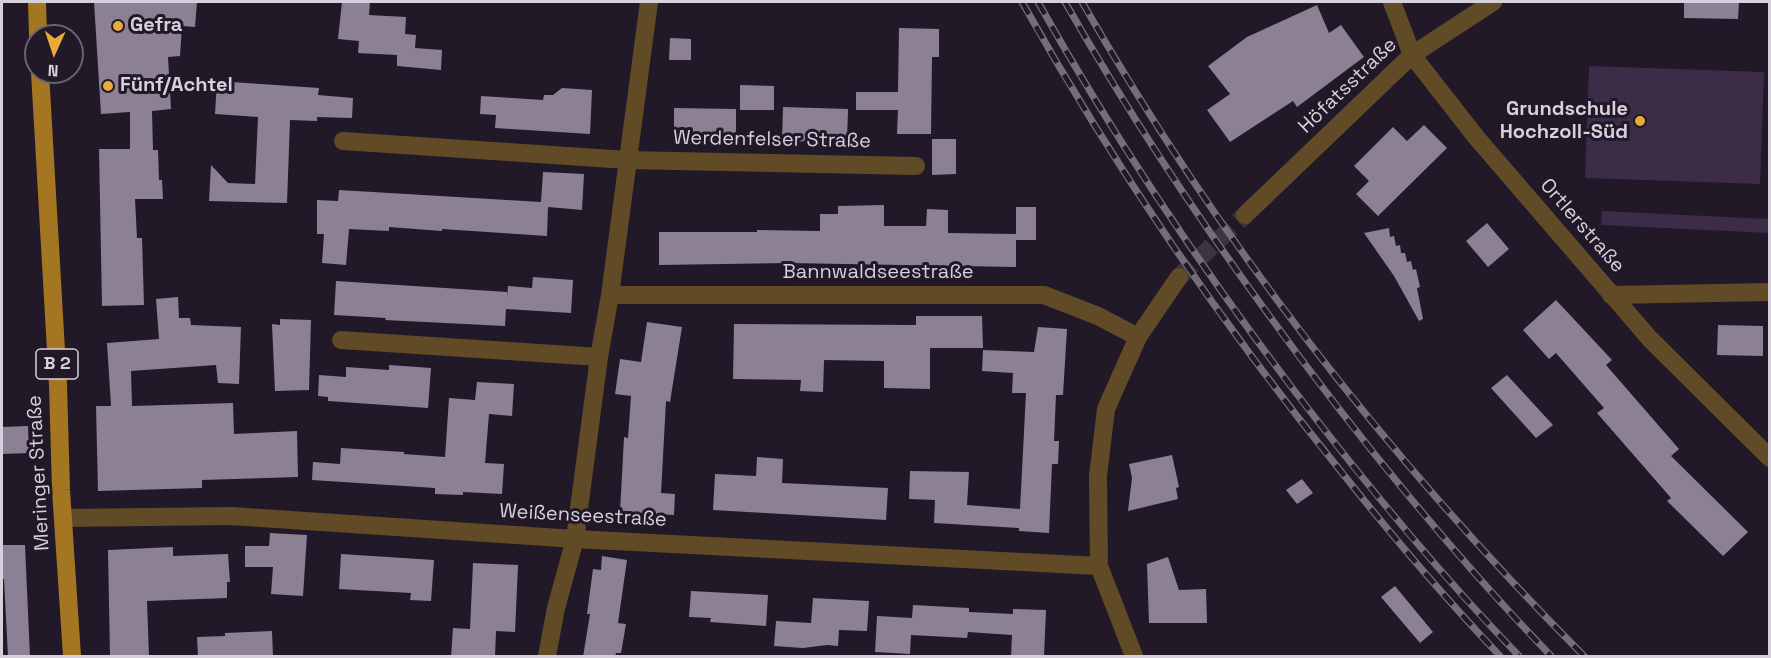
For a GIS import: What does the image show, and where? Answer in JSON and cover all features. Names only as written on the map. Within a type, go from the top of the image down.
[{"type":"main road","points":[[37,2],[38,24]]},
{"type":"main road","name":"Meringer Straße","points":[[41,84],[72,657]]},
{"type":"street","points":[[547,657],[556,608],[575,539],[649,2]]},
{"type":"street","name":"Ortlerstraße","points":[[1392,2],[1412,55],[1476,138],[1650,339],[1770,458]]},
{"type":"street","name":"Höfatsstraße","points":[[1245,215],[1412,55],[1493,2]]},
{"type":"street","name":"Werdenfelser Straße","points":[[343,141],[627,159],[916,166]]},
{"type":"street","points":[[1134,657],[1099,566],[1098,476],[1106,409],[1138,336],[1179,277]]},
{"type":"street","points":[[1611,295],[1770,292]]},
{"type":"street","name":"Bannwaldseestraße","points":[[610,295],[1044,295],[1098,316],[1138,336]]},
{"type":"street","points":[[341,340],[599,357]]},
{"type":"street","name":"Weißenseestraße","points":[[63,518],[231,516],[575,539],[1099,566]]},
{"type":"shaded area","points":[[1589,66],[1764,72],[1760,184],[1585,178]]},
{"type":"shaded area","points":[[1602,211],[1769,219],[1769,233],[1601,225]]},
{"type":"building","points":[[94,2],[197,2],[195,27],[182,26],[180,56],[168,57],[171,109],[152,111],[153,150],[158,150],[159,180],[162,180],[163,199],[135,199],[137,238],[142,238],[144,305],[102,306],[99,149],[130,149],[130,112],[101,114]]},
{"type":"building","points":[[342,2],[370,2],[369,15],[406,17],[405,34],[416,35],[415,48],[442,50],[441,70],[397,66],[397,55],[358,53],[359,41],[338,39]]},
{"type":"building","points":[[1684,2],[1739,2],[1738,19],[1684,18]]},
{"type":"building","points":[[1317,5],[1329,33],[1341,25],[1364,57],[1297,107],[1293,101],[1230,142],[1207,110],[1230,94],[1208,66],[1247,37]]},
{"type":"building","points":[[899,28],[939,29],[939,57],[932,57],[931,134],[897,134],[898,110],[856,110],[856,92],[898,92]]},
{"type":"building","points":[[670,38],[691,39],[691,60],[669,60]]},
{"type":"building","points":[[217,81],[319,88],[318,95],[353,98],[352,118],[317,117],[317,121],[290,120],[287,203],[209,201],[211,165],[228,183],[255,184],[258,117],[215,114]]},
{"type":"building","points":[[740,85],[774,86],[774,110],[740,110]]},
{"type":"building","points":[[562,88],[592,90],[590,134],[495,128],[496,115],[480,114],[481,96],[543,100],[544,95],[553,95]]},
{"type":"building","points":[[783,107],[848,109],[847,142],[782,141]]},
{"type":"building","points":[[674,108],[736,109],[736,140],[674,139]]},
{"type":"building","points":[[1424,125],[1447,148],[1378,216],[1356,194],[1369,181],[1354,166],[1393,127],[1407,141]]},
{"type":"building","points":[[932,139],[956,139],[956,174],[932,175]]},
{"type":"building","points":[[543,172],[584,174],[582,210],[548,207],[547,236],[389,227],[389,231],[349,229],[346,265],[322,263],[324,234],[317,234],[317,200],[338,201],[339,190],[541,202]]},
{"type":"building","points":[[884,205],[884,226],[926,226],[927,209],[948,210],[948,233],[1016,234],[1016,267],[788,263],[659,265],[659,232],[820,231],[820,214],[838,214],[838,206]]},
{"type":"building","points":[[1016,207],[1036,207],[1036,240],[1016,240]]},
{"type":"building","points":[[1487,223],[1509,249],[1488,267],[1466,241]]},
{"type":"building","points":[[1389,228],[1390,237],[1394,236],[1396,246],[1400,245],[1401,253],[1405,253],[1407,262],[1411,261],[1413,270],[1416,269],[1423,319],[1419,321],[1394,276],[1364,233]]},
{"type":"building","points":[[533,277],[573,280],[571,313],[506,309],[505,326],[334,315],[336,281],[507,292],[507,298],[508,286],[532,288]]},
{"type":"building","points":[[178,297],[179,318],[190,318],[191,325],[241,327],[239,384],[218,383],[216,365],[131,371],[132,406],[233,403],[234,434],[297,431],[298,477],[202,480],[202,488],[98,491],[96,406],[111,406],[107,343],[159,339],[156,299]]},
{"type":"building","points":[[1556,300],[1612,360],[1606,365],[1679,449],[1671,456],[1748,532],[1723,556],[1667,501],[1671,498],[1597,413],[1604,408],[1556,353],[1549,359],[1523,330]]},
{"type":"building","points":[[916,316],[982,316],[983,348],[930,348],[930,389],[884,388],[884,361],[824,360],[823,392],[800,391],[801,380],[733,379],[734,324],[916,325]]},
{"type":"building","points":[[280,319],[311,320],[309,390],[275,391],[272,324],[280,325]]},
{"type":"building","points":[[647,322],[682,327],[670,402],[666,401],[661,493],[675,494],[674,515],[620,512],[624,437],[628,438],[631,396],[615,394],[620,359],[641,362]]},
{"type":"building","points":[[1718,325],[1763,326],[1763,356],[1717,355]]},
{"type":"building","points":[[1038,327],[1067,329],[1063,395],[1056,395],[1054,441],[1059,441],[1058,464],[1052,464],[1049,533],[1019,531],[1019,528],[934,523],[935,500],[909,499],[910,471],[969,472],[967,505],[1020,509],[1026,393],[1012,393],[1013,373],[982,371],[983,350],[1034,352]]},
{"type":"building","points":[[389,365],[431,368],[428,408],[328,401],[328,397],[318,396],[319,375],[346,377],[346,367],[389,370]]},
{"type":"building","points":[[1507,375],[1553,425],[1536,438],[1491,388]]},
{"type":"building","points":[[477,382],[514,384],[512,416],[489,414],[485,463],[504,464],[502,494],[463,492],[463,495],[435,494],[435,488],[312,480],[313,462],[340,464],[341,448],[445,457],[449,398],[475,400]]},
{"type":"building","points":[[28,426],[29,453],[2,454],[2,427]]},
{"type":"building","points":[[1172,455],[1179,487],[1176,488],[1178,499],[1128,511],[1132,478],[1129,464]]},
{"type":"building","points":[[757,457],[783,459],[782,483],[888,488],[886,520],[713,510],[715,474],[756,476]]},
{"type":"building","points":[[1302,479],[1313,493],[1297,504],[1286,490]]},
{"type":"building","points":[[270,533],[307,535],[303,596],[271,594],[273,567],[245,567],[245,546],[269,546]]},
{"type":"building","points":[[2,545],[25,545],[30,657],[8,657],[4,579],[2,579]]},
{"type":"building","points":[[173,547],[173,556],[228,554],[230,582],[227,582],[227,598],[147,601],[149,657],[110,657],[108,550]]},
{"type":"building","points":[[341,554],[434,560],[431,601],[410,600],[411,593],[339,589]]},
{"type":"building","points":[[602,556],[627,560],[618,623],[626,624],[621,653],[616,653],[615,657],[583,657],[590,614],[587,614],[593,569],[601,570]]},
{"type":"building","points":[[1168,557],[1179,590],[1206,589],[1207,623],[1149,623],[1147,564]]},
{"type":"building","points":[[473,563],[518,565],[515,632],[496,631],[495,657],[451,657],[453,628],[470,629]]},
{"type":"building","points":[[1395,586],[1433,632],[1420,643],[1381,597]]},
{"type":"building","points":[[691,591],[768,595],[766,626],[710,622],[711,618],[689,617]]},
{"type":"building","points":[[813,598],[869,601],[867,631],[839,630],[838,646],[803,648],[774,646],[776,621],[811,623]]},
{"type":"building","points":[[913,605],[969,608],[969,612],[1013,614],[1013,609],[1046,610],[1044,657],[1011,657],[1012,635],[968,632],[967,638],[911,635],[910,654],[875,652],[877,616],[912,618]]},
{"type":"building","points":[[272,631],[273,657],[198,657],[197,637]]},
{"type":"tunnel","points":[[1179,277],[1245,215]]},
{"type":"railway","points":[[1022,2],[1133,185],[1172,245],[1255,361],[1381,521],[1439,590],[1500,656]]},
{"type":"railway","points":[[1038,2],[1127,151],[1191,248],[1258,343],[1402,526],[1519,656]]},
{"type":"railway","points":[[1065,2],[1162,161],[1301,359],[1440,533],[1551,656]]},
{"type":"railway","points":[[1082,2],[1135,91],[1191,177],[1311,345],[1443,505],[1584,656]]},
{"type":"place","name":"Gefra","points":[[118,26]]},
{"type":"place","name":"Fünf/Achtel","points":[[108,86]]},
{"type":"place","name":"Grundschule Hochzoll-Süd","points":[[1640,121]]}]
